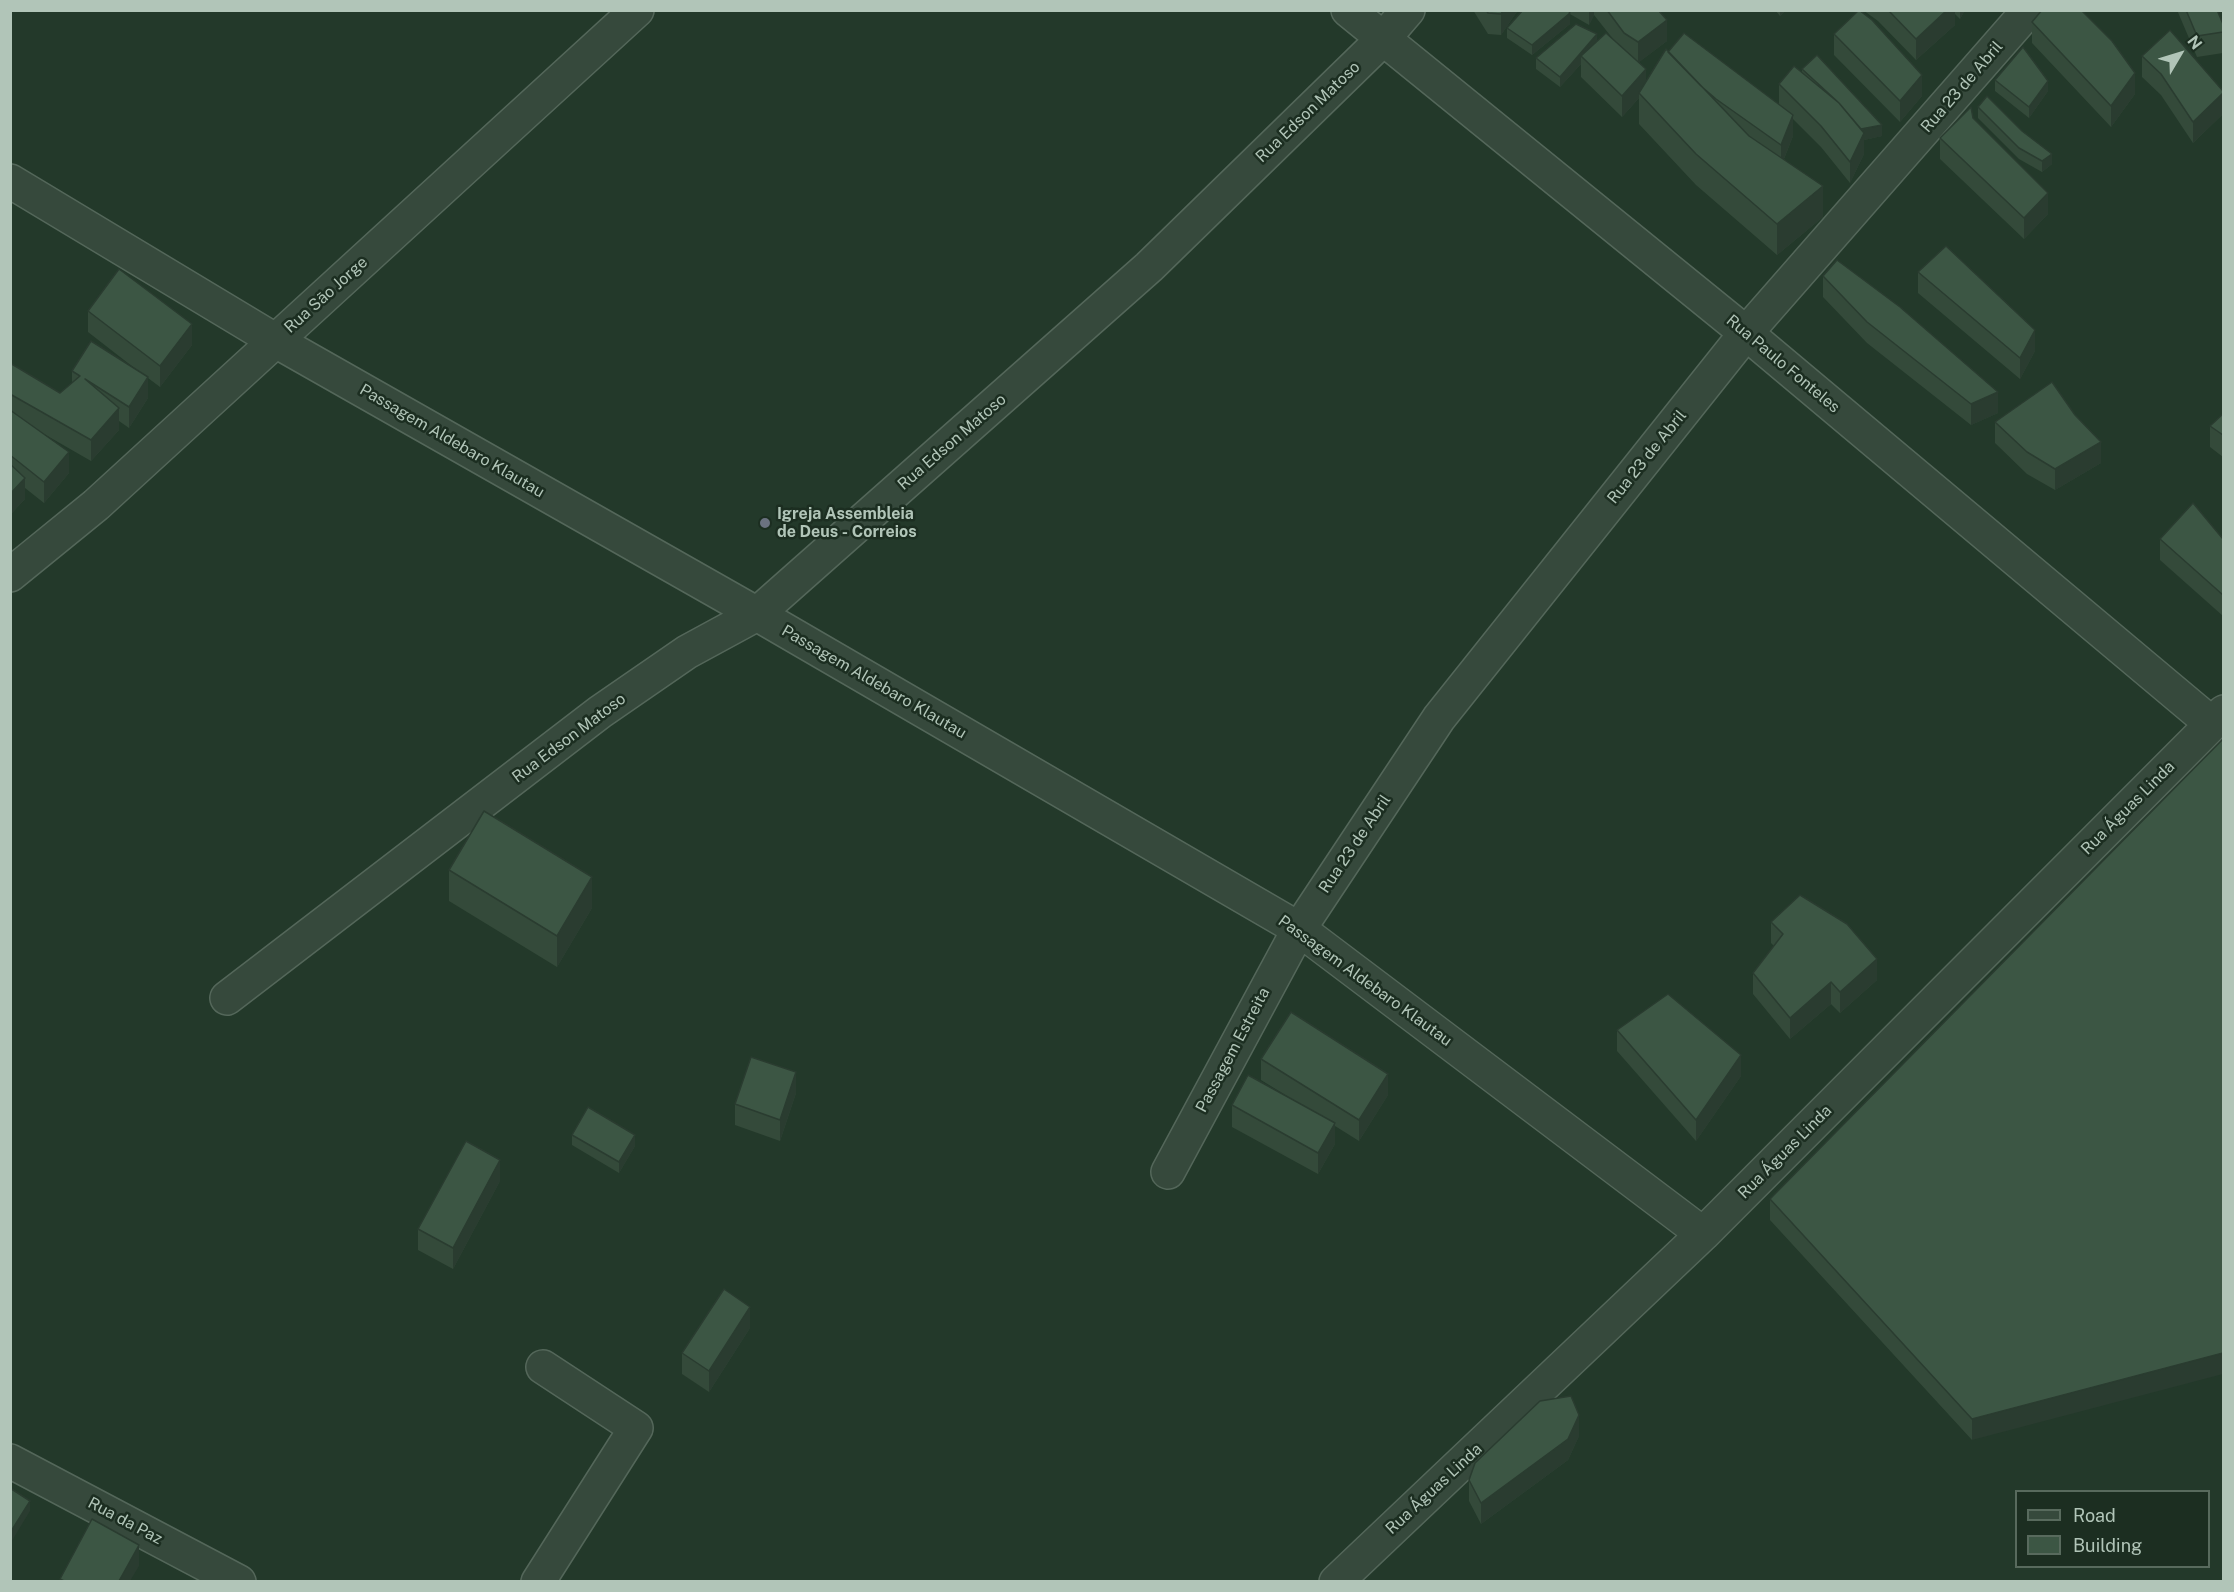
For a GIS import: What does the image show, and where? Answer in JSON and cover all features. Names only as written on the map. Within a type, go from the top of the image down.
[{"type":"street","name":"Rua São Jorge","points":[[10,575],[96,505],[638,10]]},
{"type":"street","name":"Rua Paulo Fonteles","points":[[1348,10],[2218,718]]},
{"type":"street","name":"Rua Edson Matoso","points":[[227,998],[600,712],[687,652],[757,614],[1149,267],[1384,38],[1408,10]]},
{"type":"street","name":"Rua 23 de Abril","points":[[1299,929],[1439,718],[1746,333],[2029,10]]},
{"type":"street","name":"Passagem Aldebaro Klautau","points":[[10,181],[276,341],[757,614],[1299,929],[1703,1234]]},
{"type":"street","name":"Rua Águas Linda","points":[[1336,1581],[1703,1234],[2218,718]]},
{"type":"street","name":"Passagem Estreita","points":[[1168,1172],[1299,929]]},
{"type":"street","points":[[538,1581],[636,1428],[543,1367]]},
{"type":"street","name":"Rua da Paz","points":[[10,1461],[239,1581]]},
{"type":"building","points":[[1486,10],[1503,10],[1501,14],[1488,13]]},
{"type":"building","points":[[1523,10],[1568,10],[1570,13],[1532,45],[1507,28]]},
{"type":"building","points":[[1607,10],[1658,10],[1667,20],[1638,42],[1624,33]]},
{"type":"building","points":[[1859,10],[1872,20],[1922,75],[1900,101],[1834,34]]},
{"type":"building","points":[[1888,10],[1947,10],[1916,39]]},
{"type":"building","points":[[2042,10],[2081,10],[2112,41],[2135,73],[2111,106],[2032,22]]},
{"type":"building","points":[[2186,10],[2217,10],[2223,24],[2223,32],[2197,36]]},
{"type":"building","points":[[1576,24],[1597,34],[1560,77],[1536,58]]},
{"type":"building","points":[[2170,30],[2223,91],[2193,122],[2161,74],[2142,56]]},
{"type":"building","points":[[1606,33],[1646,69],[1622,96],[1581,56]]},
{"type":"building","points":[[1684,33],[1793,115],[1781,145],[1716,99],[1668,52]]},
{"type":"building","points":[[2023,47],[2048,81],[2029,107],[1995,80]]},
{"type":"building","points":[[1666,49],[1749,136],[1823,186],[1777,224],[1696,154],[1639,93]]},
{"type":"building","points":[[1817,55],[1882,125],[1861,129],[1839,103],[1802,69]]},
{"type":"building","points":[[1794,66],[1839,103],[1864,133],[1850,162],[1821,126],[1779,84]]},
{"type":"building","points":[[1987,96],[2022,131],[2052,154],[2042,161],[2019,148],[1978,107]]},
{"type":"building","points":[[1971,107],[1973,118],[2048,193],[2024,218],[1940,138]]},
{"type":"building","points":[[1946,246],[2035,330],[2020,358],[1918,272]]},
{"type":"building","points":[[1837,260],[1900,307],[1998,392],[1971,404],[1867,322],[1823,276]]},
{"type":"building","points":[[119,269],[192,324],[160,366],[88,311]]},
{"type":"building","points":[[91,341],[148,377],[129,407],[85,379],[119,408],[91,440],[10,394],[10,363],[60,393],[80,376],[72,371]]},
{"type":"building","points":[[2052,382],[2075,415],[2101,442],[2055,469],[2027,452],[1995,422]]},
{"type":"building","points":[[10,410],[69,452],[44,482],[10,455]]},
{"type":"building","points":[[2223,414],[2223,435],[2210,426]]},
{"type":"building","points":[[10,464],[25,478],[10,494]]},
{"type":"building","points":[[2193,503],[2223,539],[2223,595],[2160,539]]},
{"type":"building","points":[[2223,739],[2223,1353],[1972,1419],[1770,1199]]},
{"type":"building","points":[[484,811],[592,877],[557,936],[449,870]]},
{"type":"building","points":[[1800,895],[1847,924],[1877,959],[1840,992],[1831,982],[1790,1018],[1753,973],[1783,934],[1771,922]]},
{"type":"building","points":[[1668,994],[1741,1055],[1696,1120],[1617,1030]]},
{"type":"building","points":[[1291,1012],[1388,1074],[1359,1120],[1261,1059]]},
{"type":"building","points":[[751,1057],[796,1072],[780,1120],[735,1104]]},
{"type":"building","points":[[1248,1075],[1335,1123],[1318,1153],[1232,1105]]},
{"type":"building","points":[[588,1107],[635,1135],[619,1162],[572,1135]]},
{"type":"building","points":[[466,1141],[500,1160],[453,1248],[418,1229]]},
{"type":"building","points":[[724,1289],[750,1307],[709,1371],[682,1353]]},
{"type":"building","points":[[1571,1396],[1579,1415],[1568,1439],[1481,1503],[1469,1480],[1475,1463],[1540,1401]]},
{"type":"building","points":[[10,1488],[30,1501],[10,1533]]},
{"type":"building","points":[[92,1519],[139,1545],[119,1581],[64,1581],[60,1579]]},
{"type":"place","name":"Igreja Assembleia de Deus - Correios","points":[[765,523]]}]
